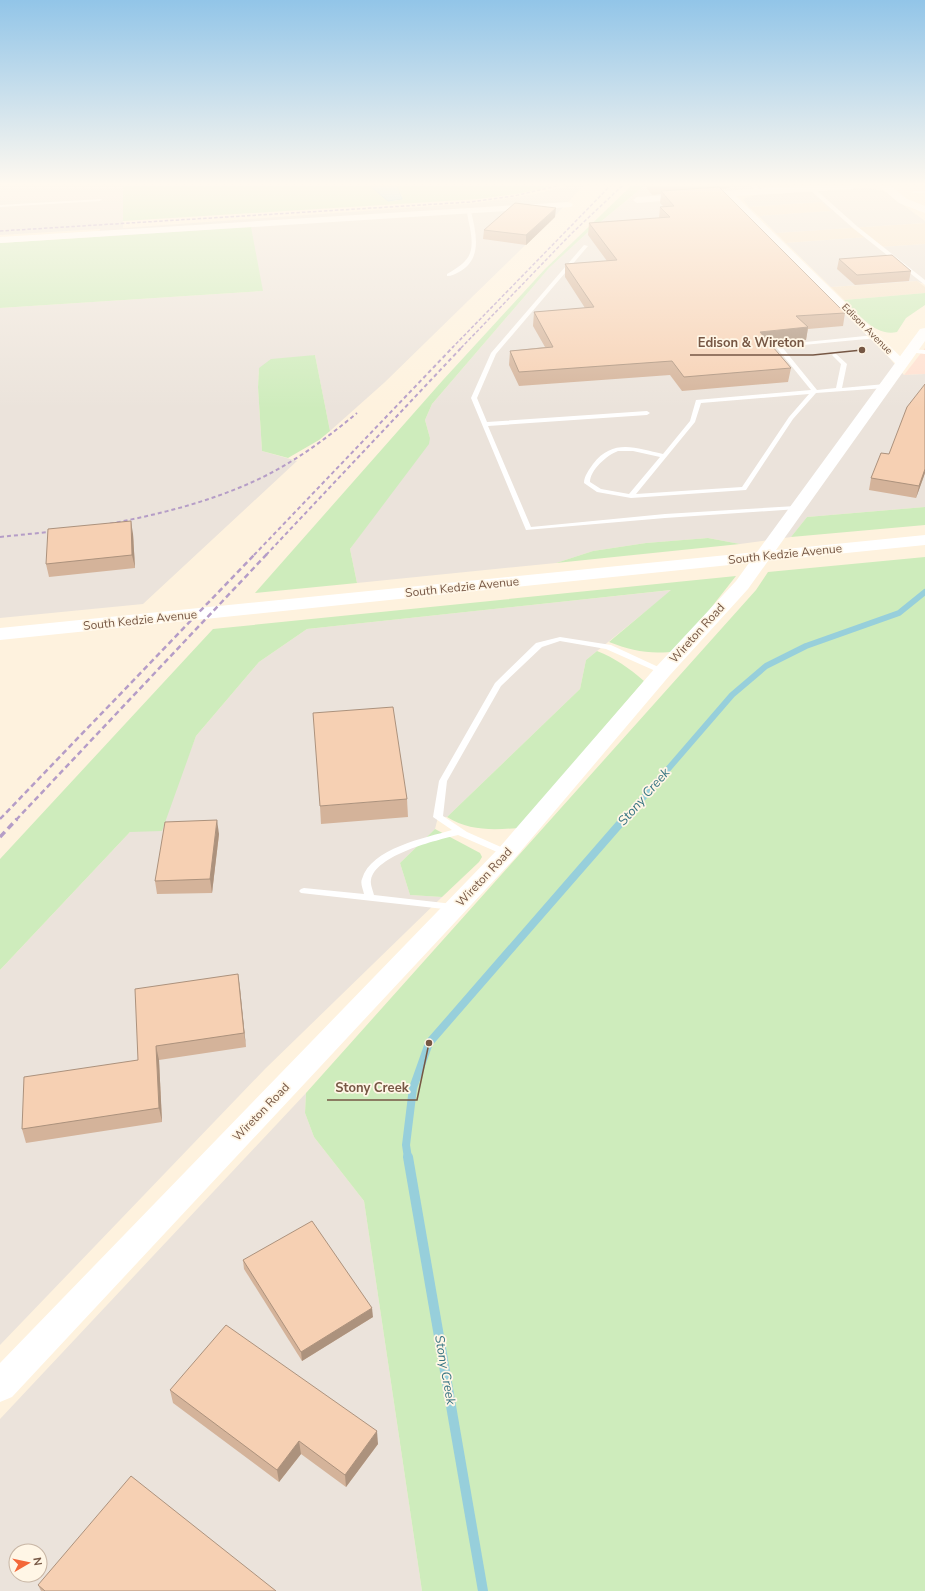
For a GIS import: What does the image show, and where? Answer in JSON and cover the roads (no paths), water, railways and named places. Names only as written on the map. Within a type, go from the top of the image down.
[{"type":"street","name":"Edison Avenue","points":[[796,260],[875,338],[906,357]]},
{"type":"street","name":"Wireton Road","points":[[0,1386],[507,853],[663,671],[742,585],[796,508],[925,332]]},
{"type":"street","name":"South Kedzie Avenue","points":[[0,634],[925,540]]},
{"type":"lane","points":[[449,275],[467,264],[469,260]]},
{"type":"lane","points":[[573,260],[493,354],[474,398],[528,529],[665,516],[796,508]]},
{"type":"lane","points":[[896,260],[925,283]]},
{"type":"lane","points":[[815,391],[778,346],[875,338]]},
{"type":"lane","points":[[906,357],[925,352]]},
{"type":"lane","points":[[835,355],[844,364],[839,389]]},
{"type":"lane","points":[[632,496],[693,421],[698,401],[885,386]]},
{"type":"lane","points":[[664,456],[626,448],[616,448],[604,455],[587,478],[587,483],[599,491],[632,496],[744,489],[791,418],[815,391]]},
{"type":"lane","points":[[484,424],[648,413]]},
{"type":"lane","points":[[507,853],[460,831],[438,817],[443,781],[498,685],[539,645],[560,639],[608,647],[663,671]]},
{"type":"lane","points":[[369,898],[366,879],[376,863],[396,851],[460,831]]},
{"type":"lane","points":[[304,891],[455,908]]},
{"type":"waterway","name":"Stony Creek","points":[[624,820],[732,695],[766,666],[806,646],[899,613],[925,592]]},
{"type":"waterway","name":"Stony Creek","points":[[408,1158],[406,1145],[413,1088],[429,1043],[624,819]]},
{"type":"waterway","name":"Stony Creek","points":[[408,1157],[483,1591]]},
{"type":"railway","points":[[452,348],[538,260]]},
{"type":"railway","points":[[461,348],[546,260]]},
{"type":"railway","points":[[254,555],[453,347]]},
{"type":"railway","points":[[266,555],[462,347]]},
{"type":"railway","points":[[103,525],[184,507],[223,494],[261,478],[299,457],[357,413]]},
{"type":"railway","points":[[0,537],[58,531]]},
{"type":"railway","points":[[0,819],[255,554]]},
{"type":"railway","points":[[16,820],[267,554]]},
{"type":"railway","points":[[0,837],[17,819]]},
{"type":"place","name":"Edison & Wireton","points":[[862,350]]},
{"type":"place","name":"Stony Creek","points":[[429,1043]]}]
